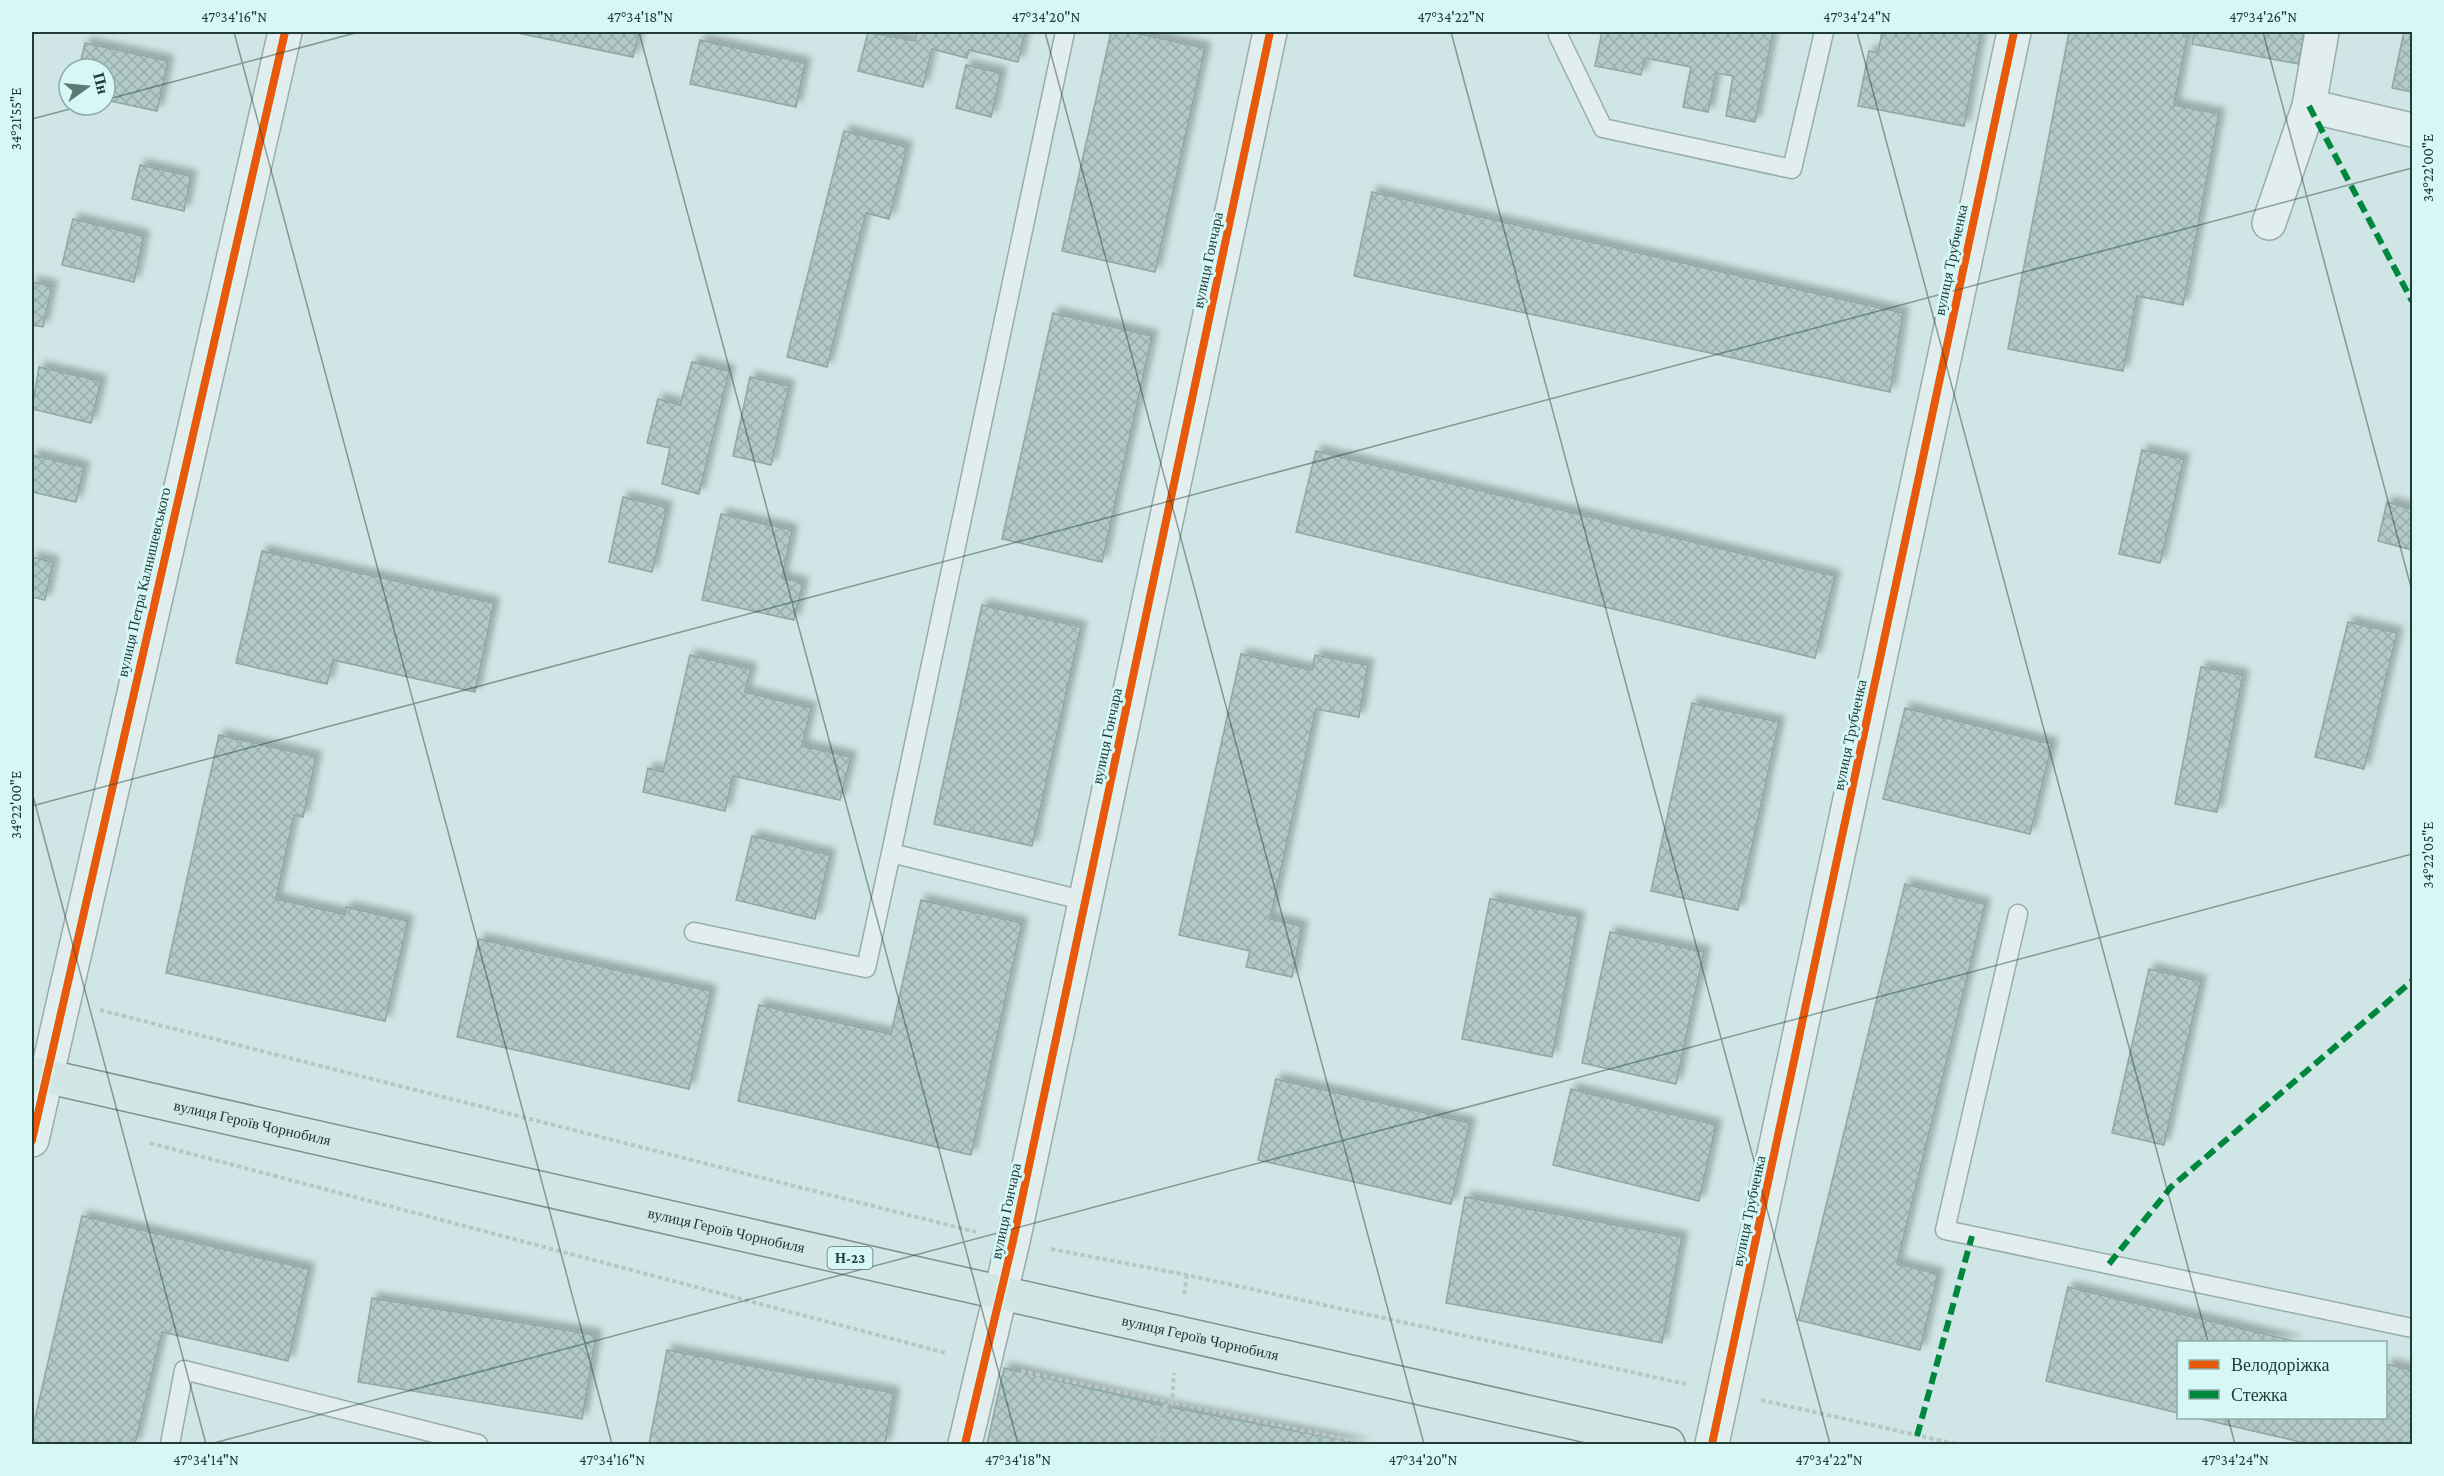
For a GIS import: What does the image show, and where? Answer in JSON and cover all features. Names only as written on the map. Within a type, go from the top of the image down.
[{"type":"main road","name":"вулиця Героїв Чорнобиля","points":[[38,1075],[1668,1444]]},
{"type":"street","name":"вулиця Петра Калнишевського","points":[[32,1140],[38,1075],[62,1000],[285,32]]},
{"type":"street","name":"вулиця Гончара","points":[[965,1444],[1013,1241],[1270,32]]},
{"type":"street","name":"вулиця Трубченка","points":[[1712,1444],[2014,32]]},
{"type":"street","points":[[2270,223],[2309,106],[2322,32]]},
{"type":"street","points":[[2309,106],[2412,130]]},
{"type":"lane","points":[[694,932],[866,968],[1065,32]]},
{"type":"lane","points":[[1559,32],[1558,35],[1603,128],[1792,169],[1824,32]]},
{"type":"lane","points":[[891,854],[1086,901]]},
{"type":"lane","points":[[2018,914],[1945,1230],[2412,1328]]},
{"type":"lane","points":[[170,1444],[184,1370],[478,1444]]},
{"type":"path","points":[[62,1000],[1013,1241],[1187,1275],[1956,1444]]},
{"type":"path","points":[[141,1140],[985,1363],[1369,1444]]},
{"type":"building","points":[[513,32],[639,32],[633,57]]},
{"type":"building","points":[[868,32],[915,41],[917,32],[1025,32],[1018,62],[969,50],[967,58],[932,49],[923,87],[858,71]]},
{"type":"building","points":[[1111,32],[1131,32],[1205,48],[1155,272],[1062,251]]},
{"type":"building","points":[[1602,32],[1773,32],[1755,122],[1726,116],[1733,76],[1716,73],[1708,112],[1683,107],[1691,67],[1645,58],[1641,75],[1595,66]]},
{"type":"building","points":[[1882,32],[1981,32],[1964,126],[1858,106],[1869,51],[1878,53]]},
{"type":"building","points":[[2069,32],[2188,32],[2174,105],[2219,114],[2183,305],[2137,296],[2123,371],[2008,349]]},
{"type":"building","points":[[2194,32],[2305,32],[2298,64],[2192,44]]},
{"type":"building","points":[[2404,32],[2412,32],[2412,92],[2392,88]]},
{"type":"building","points":[[700,40],[805,63],[796,107],[690,84]]},
{"type":"building","points":[[85,43],[168,61],[157,111],[117,103],[117,57],[82,57]]},
{"type":"building","points":[[966,65],[1001,73],[991,117],[956,108]]},
{"type":"building","points":[[844,131],[907,147],[889,219],[866,213],[827,367],[787,357]]},
{"type":"building","points":[[140,165],[191,176],[184,211],[132,199]]},
{"type":"building","points":[[1372,192],[1903,313],[1890,392],[1354,276]]},
{"type":"building","points":[[73,219],[144,236],[134,282],[62,265]]},
{"type":"building","points":[[32,282],[52,286],[43,327],[32,325]]},
{"type":"building","points":[[1053,313],[1152,336],[1102,562],[1002,539]]},
{"type":"building","points":[[692,362],[729,371],[699,494],[662,484],[670,448],[647,443],[658,399],[680,405]]},
{"type":"building","points":[[39,367],[101,381],[91,423],[32,409]]},
{"type":"building","points":[[750,377],[789,386],[771,465],[733,456]]},
{"type":"building","points":[[2142,450],[2184,459],[2160,563],[2119,554]]},
{"type":"building","points":[[1316,451],[1835,576],[1815,658],[1296,532]]},
{"type":"building","points":[[32,455],[84,467],[76,502],[32,492]]},
{"type":"building","points":[[623,497],[667,507],[652,572],[609,562]]},
{"type":"building","points":[[2387,502],[2412,509],[2412,550],[2378,541]]},
{"type":"building","points":[[721,514],[792,530],[782,578],[803,583],[794,620],[702,600]]},
{"type":"building","points":[[262,551],[494,603],[475,692],[333,660],[327,684],[236,663]]},
{"type":"building","points":[[32,557],[53,562],[45,600],[32,597]]},
{"type":"building","points":[[982,605],[1081,627],[1032,846],[934,824]]},
{"type":"building","points":[[2348,622],[2397,633],[2364,769],[2315,757]]},
{"type":"building","points":[[1241,654],[1312,670],[1315,655],[1368,665],[1359,717],[1316,709],[1270,919],[1302,926],[1292,977],[1246,967],[1250,951],[1179,935]]},
{"type":"building","points":[[690,655],[751,669],[745,692],[811,708],[802,746],[851,757],[840,800],[733,776],[725,811],[643,792],[648,768],[663,772]]},
{"type":"building","points":[[2201,667],[2243,675],[2217,812],[2175,804]]},
{"type":"building","points":[[1692,703],[1779,722],[1738,910],[1651,891]]},
{"type":"building","points":[[1905,708],[2052,744],[2030,834],[1883,799]]},
{"type":"building","points":[[219,735],[316,757],[303,817],[294,815],[276,899],[344,914],[346,907],[408,921],[385,1021],[166,973]]},
{"type":"building","points":[[752,836],[830,855],[815,919],[736,900]]},
{"type":"building","points":[[1905,884],[1985,904],[1897,1264],[1938,1274],[1920,1350],[1798,1320]]},
{"type":"building","points":[[1490,899],[1579,917],[1552,1057],[1462,1039]]},
{"type":"building","points":[[921,900],[1022,923],[971,1155],[738,1101],[759,1005],[891,1034]]},
{"type":"building","points":[[1610,932],[1704,952],[1676,1084],[1582,1063]]},
{"type":"building","points":[[479,939],[711,991],[689,1089],[457,1037]]},
{"type":"building","points":[[2149,969],[2201,981],[2164,1145],[2112,1133]]},
{"type":"building","points":[[1276,1079],[1470,1123],[1451,1204],[1258,1160]]},
{"type":"building","points":[[1571,1089],[1716,1125],[1699,1201],[1553,1165]]},
{"type":"building","points":[[1465,1197],[1682,1237],[1662,1343],[1446,1303]]},
{"type":"building","points":[[82,1216],[309,1269],[288,1361],[162,1332],[135,1444],[32,1444],[32,1431]]},
{"type":"building","points":[[2068,1287],[2294,1341],[2177,1341],[2177,1413],[2046,1381]]},
{"type":"building","points":[[372,1298],[596,1335],[582,1419],[358,1382]]},
{"type":"building","points":[[667,1350],[894,1393],[885,1444],[649,1444]]},
{"type":"building","points":[[2387,1364],[2412,1370],[2412,1444],[2309,1444],[2201,1419],[2387,1419]]},
{"type":"building","points":[[1004,1368],[1165,1406],[1363,1444],[987,1444]]},
{"type":"marked path","points":[[2309,106],[2412,301]]},
{"type":"marked path","points":[[2109,1264],[2171,1187],[2412,981]]},
{"type":"marked path","points":[[1917,1436],[1972,1236]]},
{"type":"cycle path","points":[[32,1140],[285,32]]},
{"type":"cycle path","points":[[965,1444],[1013,1241],[1270,32]]},
{"type":"cycle path","points":[[1712,1444],[2014,32]]}]
